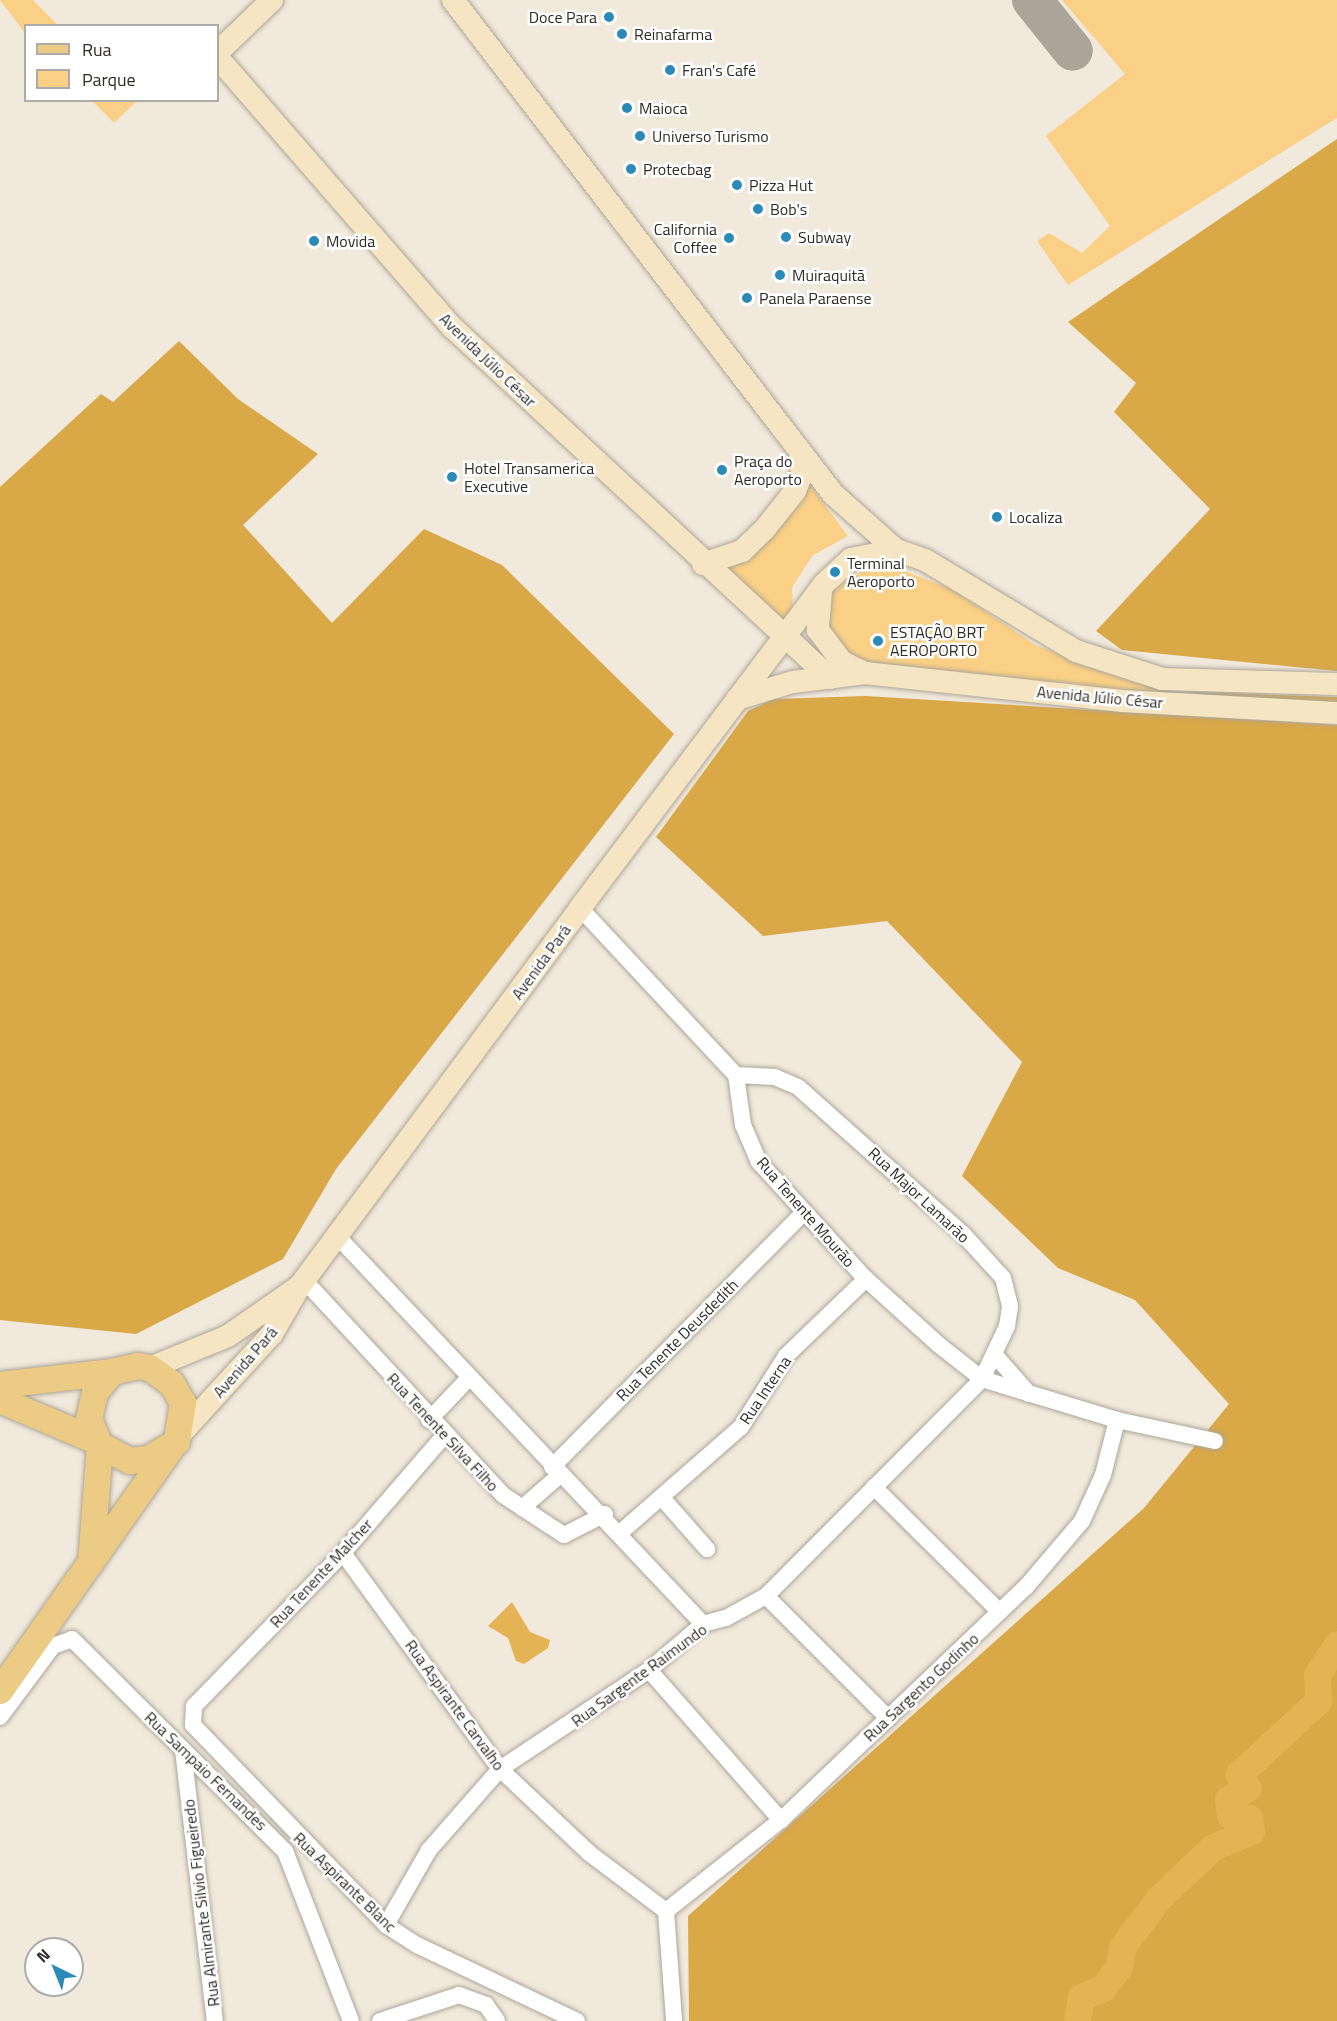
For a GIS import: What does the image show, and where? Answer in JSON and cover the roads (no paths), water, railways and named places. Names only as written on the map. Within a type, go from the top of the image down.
[{"type":"main road","points":[[219,51],[272,0]]},
{"type":"main road","name":"Avenida Júlio César","points":[[453,0],[800,451],[857,520],[896,550],[940,569],[1076,651],[1122,668],[1162,679],[1337,684]]},
{"type":"main road","name":"Avenida Júlio César","points":[[219,59],[452,327],[703,564],[830,678]]},
{"type":"main road","points":[[703,564],[742,551],[764,530],[795,491],[802,474],[800,451]]},
{"type":"main road","points":[[784,638],[823,585],[851,559],[896,550]]},
{"type":"main road","name":"Avenida Júlio César","points":[[823,585],[818,630],[842,662],[865,673]]},
{"type":"main road","name":"Avenida Pará","points":[[180,1436],[265,1343],[301,1283],[338,1237],[580,908],[784,638]]},
{"type":"main road","name":"Avenida Júlio César","points":[[737,699],[772,686],[865,673],[1122,701],[1337,713]]},
{"type":"main road","name":"Avenida Pará","points":[[150,1368],[228,1336],[301,1283]]},
{"type":"main road","points":[[0,1385],[150,1368],[179,1394],[180,1436],[0,1691]]},
{"type":"main road","points":[[91,1563],[98,1443],[88,1407],[112,1372]]},
{"type":"main road","points":[[0,1400],[98,1443],[130,1461],[149,1459],[180,1436]]},
{"type":"street","points":[[580,908],[735,1075]]},
{"type":"street","name":"Rua Tenente Mourão","points":[[735,1075],[749,1144],[803,1213],[866,1279],[982,1380]]},
{"type":"street","name":"Rua Major Lamarão","points":[[735,1075],[776,1077],[798,1087],[964,1235],[1003,1278],[1008,1292],[1007,1326],[982,1380]]},
{"type":"street","name":"Rua Tenente Deusdedith","points":[[522,1508],[803,1213]]},
{"type":"street","points":[[338,1237],[556,1471],[605,1514],[703,1624]]},
{"type":"street","name":"Rua Interna","points":[[621,1532],[663,1498],[741,1427],[786,1356],[866,1279]]},
{"type":"street","name":"Rua Tenente Silva Filho","points":[[301,1283],[443,1437],[522,1508],[564,1535],[605,1514]]},
{"type":"street","points":[[994,1354],[1029,1394]]},
{"type":"street","points":[[429,1420],[470,1377]]},
{"type":"street","points":[[982,1380],[1117,1420],[1215,1441]]},
{"type":"street","name":"Rua Sargente Raimundo","points":[[386,1925],[434,1844],[500,1770],[649,1670],[703,1624],[726,1618],[765,1596],[982,1380]]},
{"type":"street","name":"Rua Sargento Godinho","points":[[666,1911],[781,1820],[1000,1612],[1082,1521],[1103,1475],[1117,1420]]},
{"type":"street","name":"Rua Tenente Malcher","points":[[194,1706],[343,1553],[443,1437]]},
{"type":"street","points":[[874,1487],[1000,1612]]},
{"type":"street","points":[[663,1498],[707,1549]]},
{"type":"street","name":"Rua Aspirante Carvalho","points":[[343,1553],[500,1770],[589,1853],[666,1911]]},
{"type":"street","points":[[765,1596],[888,1719]]},
{"type":"street","name":"Rua Sampaio Fernandes","points":[[0,1717],[53,1646],[72,1639],[285,1851],[351,2021]]},
{"type":"street","points":[[649,1670],[781,1820]]},
{"type":"street","name":"Rua Aspirante Blanc","points":[[194,1706],[193,1725],[386,1925],[417,1945],[577,2021]]},
{"type":"street","name":"Rua Almirante Silvio Figueiredo","points":[[183,1750],[215,2021]]},
{"type":"street","points":[[666,1911],[674,2021]]},
{"type":"street","points":[[380,2021],[459,1995],[486,2006],[496,2019]]},
{"type":"waterway","points":[[1077,2021],[1081,1997],[1103,1988],[1119,1967],[1122,1947],[1159,1898],[1213,1847],[1251,1831],[1249,1818],[1230,1815],[1228,1799],[1248,1788],[1239,1774],[1318,1701],[1317,1674],[1337,1644]]},
{"type":"place","name":"Doce Para","points":[[609,17]]},
{"type":"place","name":"Reinafarma","points":[[622,34]]},
{"type":"place","name":"Fran's Café","points":[[670,70]]},
{"type":"place","name":"Maioca","points":[[627,108]]},
{"type":"place","name":"Universo Turismo","points":[[640,136]]},
{"type":"place","name":"Protecbag","points":[[631,169]]},
{"type":"place","name":"Pizza Hut","points":[[737,185]]},
{"type":"place","name":"Bob's","points":[[758,209]]},
{"type":"place","name":"Subway","points":[[786,237]]},
{"type":"place","name":"California Coffee","points":[[729,238]]},
{"type":"place","name":"Movida","points":[[314,241]]},
{"type":"place","name":"Muiraquitã","points":[[780,275]]},
{"type":"place","name":"Panela Paraense","points":[[747,298]]},
{"type":"place","name":"Praça do Aeroporto","points":[[722,470]]},
{"type":"place","name":"Hotel Transamerica Executive","points":[[452,477]]},
{"type":"place","name":"Localiza","points":[[997,517]]},
{"type":"place","name":"Terminal Aeroporto","points":[[835,572]]},
{"type":"place","name":"ESTAÇÃO BRT AEROPORTO","points":[[878,641]]}]
